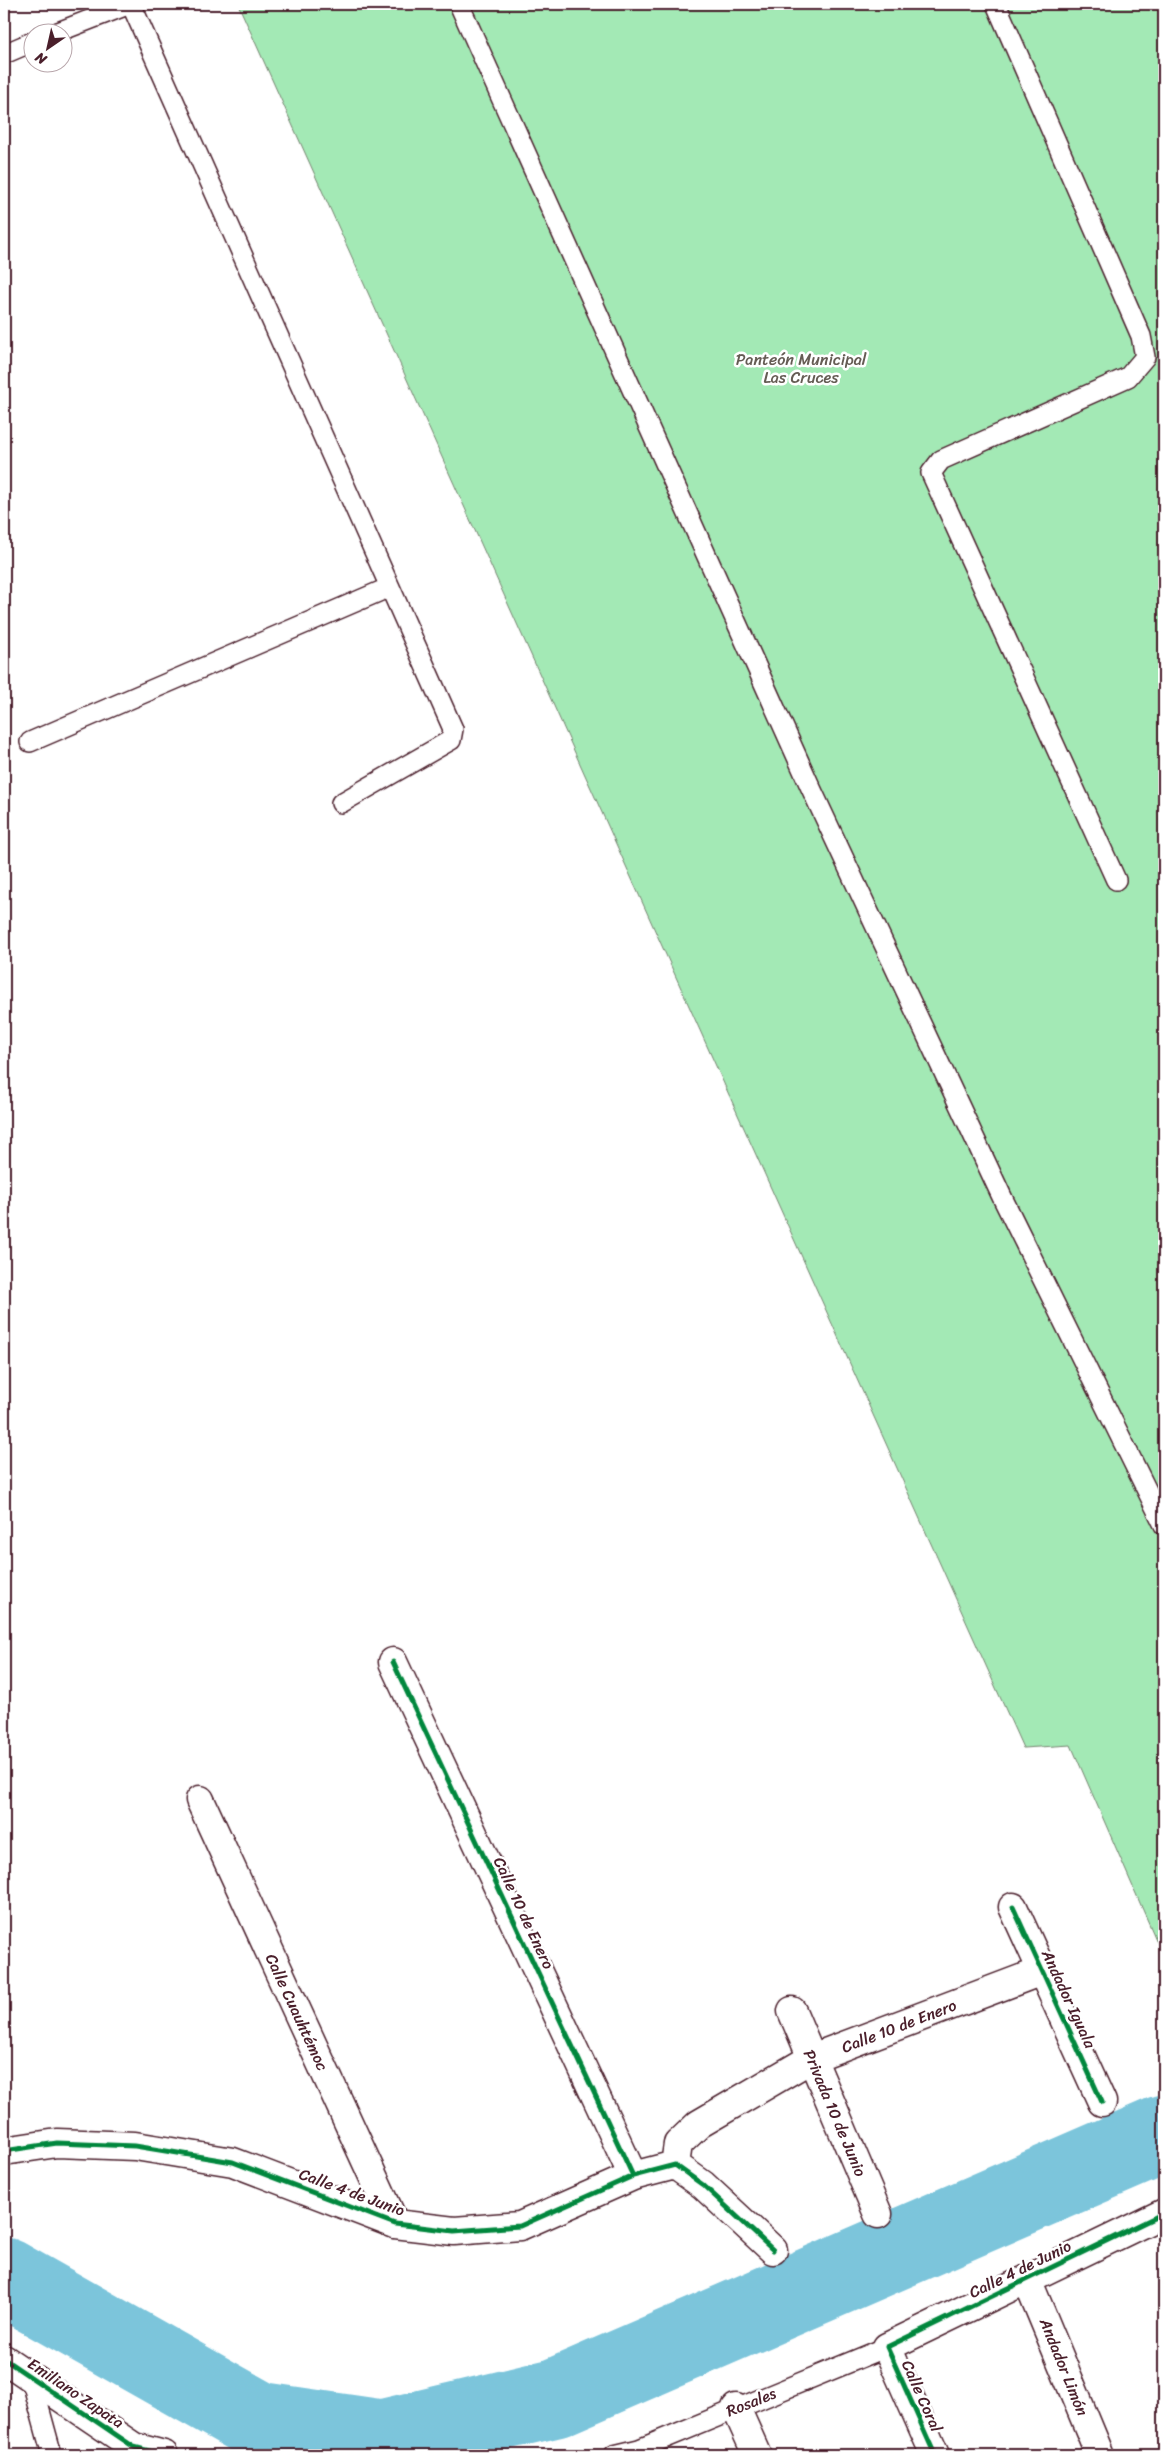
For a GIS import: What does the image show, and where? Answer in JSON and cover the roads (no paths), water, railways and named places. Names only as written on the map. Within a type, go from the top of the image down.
[{"type":"street","name":"Calle 10 de Enero","points":[[393,1662],[633,2176]]},
{"type":"street","name":"Calle Cuauhtémoc","points":[[200,1800],[395,2224]]},
{"type":"street","name":"Andador Iguala","points":[[1013,1907],[1102,2102]]},
{"type":"street","name":"Calle 10 de Enero","points":[[675,2165],[678,2144],[699,2124],[812,2058],[1042,1972]]},
{"type":"street","name":"Privada 10 de Junio","points":[[792,2011],[878,2214]]},
{"type":"street","name":"Calle 4 de Junio","points":[[4,2151],[57,2143],[135,2146],[234,2162],[395,2224],[454,2231],[520,2226],[633,2176],[675,2165]]},
{"type":"street","points":[[675,2165],[703,2185],[773,2250]]},
{"type":"street","name":"Calle 4 de Junio","points":[[887,2347],[1164,2213]]},
{"type":"street","name":"Andador Limón","points":[[1027,2279],[1100,2455]]},
{"type":"street","name":"Calle Coral","points":[[887,2347],[935,2455]]},
{"type":"street","name":"Emiliano Zapata","points":[[4,2359],[134,2451]]},
{"type":"street","points":[[736,2408],[757,2455]]},
{"type":"street","points":[[134,2451],[164,2455]]},
{"type":"lane","points":[[72,27],[130,4],[453,729],[451,740],[341,803]]},
{"type":"lane","points":[[458,4],[810,786],[1003,1199],[1164,1525]]},
{"type":"lane","points":[[996,4],[1141,336],[1145,357],[1128,377],[941,460],[931,473],[1116,880]]},
{"type":"lane","points":[[4,54],[22,46]]},
{"type":"lane","points":[[30,742],[390,586]]},
{"type":"lane","name":"Rosales","points":[[614,2455],[640,2450],[736,2408],[887,2347]]},
{"type":"lane","points":[[30,2378],[52,2455]]},
{"type":"waterway","points":[[4,2277],[259,2421],[382,2439],[555,2398],[1164,2134]]},
{"type":"park label","name":"Panteón Municipal Las Cruces","points":[[801,368]]}]
